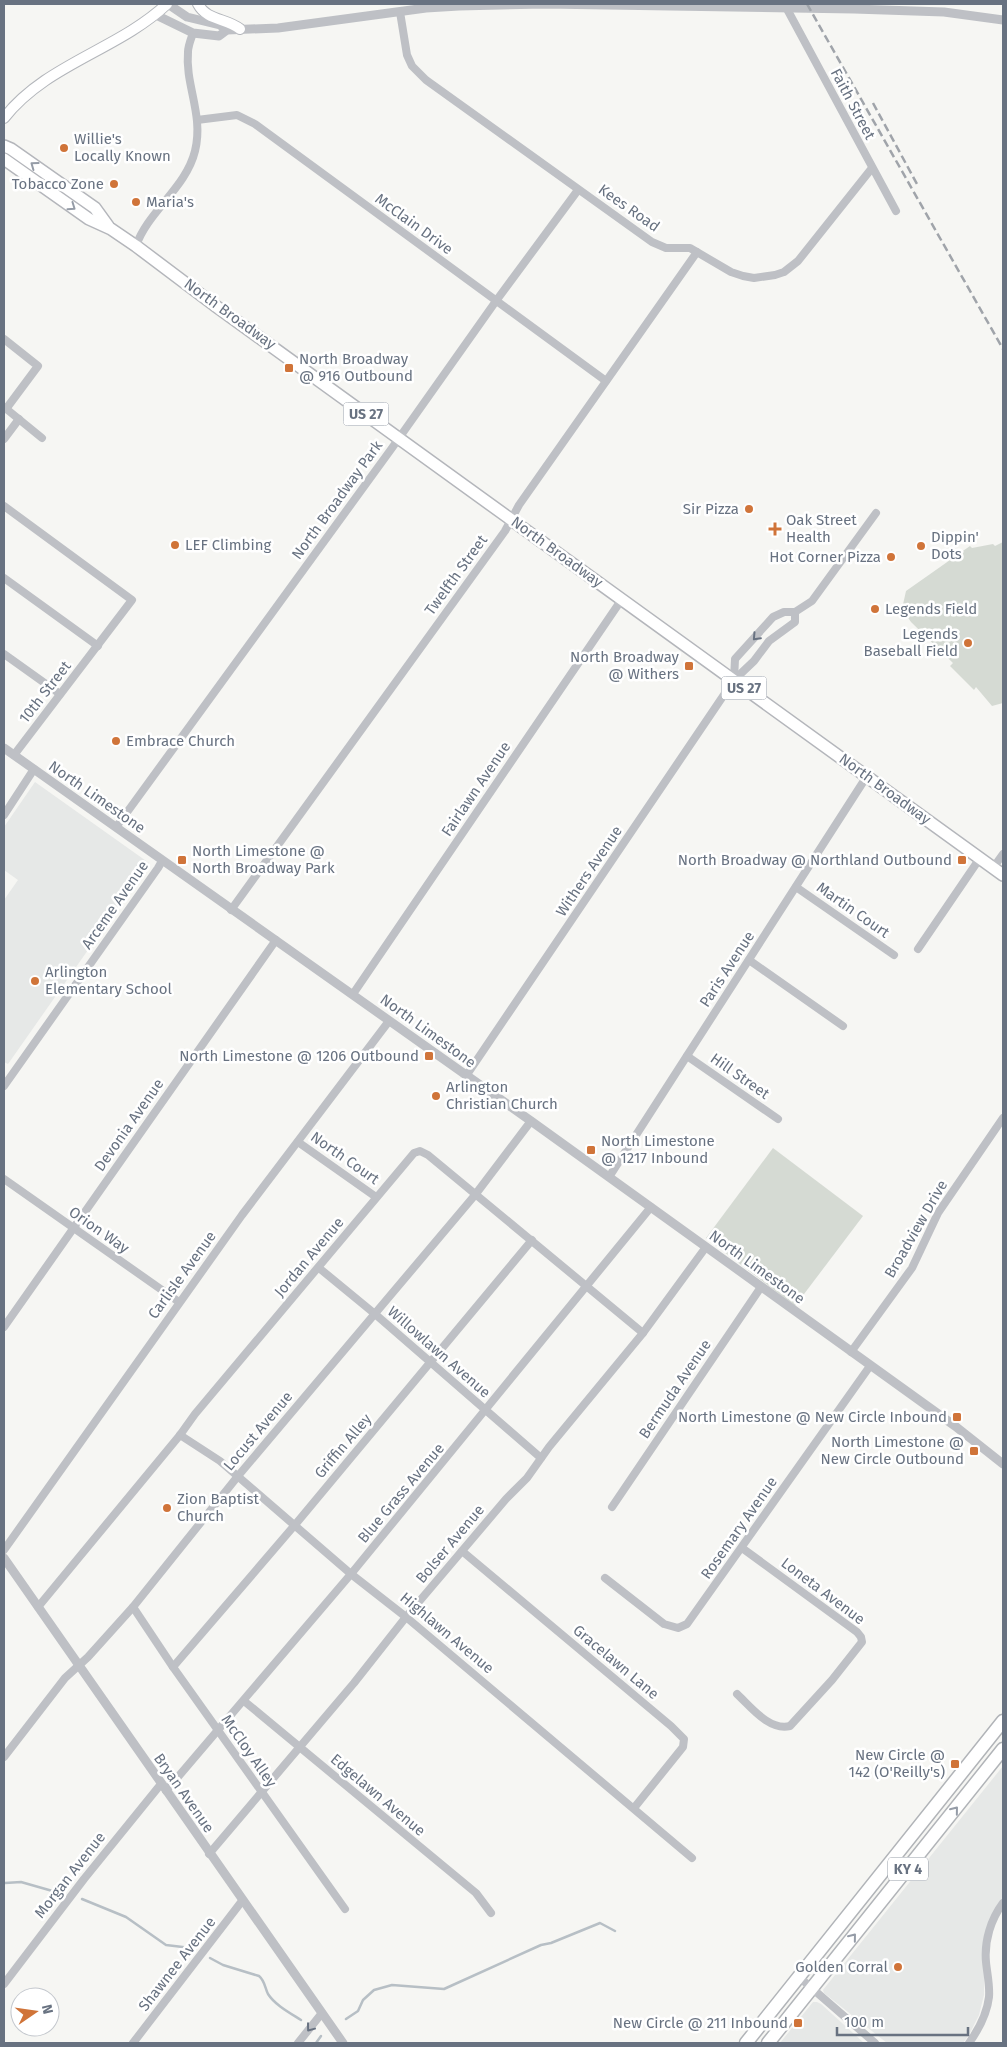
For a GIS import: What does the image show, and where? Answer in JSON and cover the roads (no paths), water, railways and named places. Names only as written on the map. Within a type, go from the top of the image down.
[{"type":"highway","name":"KY 4","points":[[746,2043],[1003,1721]]},
{"type":"highway","name":"KY 4","points":[[768,2043],[1003,1749]]},
{"type":"main road","points":[[4,118],[22,98],[45,80],[125,35],[156,15],[168,4]]},
{"type":"main road","points":[[198,4],[202,12],[214,18],[231,22],[240,29]]},
{"type":"main road","name":"North Broadway","points":[[4,146],[11,149],[94,208],[111,229]]},
{"type":"main road","name":"North Broadway","points":[[4,159],[89,219],[111,229],[136,246],[1003,874]]},
{"type":"street","points":[[168,4],[187,17],[220,25],[226,30]]},
{"type":"street","points":[[156,15],[193,33],[219,36],[226,30],[318,23],[459,6],[545,4],[830,7],[944,12],[1003,20]]},
{"type":"street","name":"Faith Street","points":[[787,8],[896,211]]},
{"type":"street","name":"Kees Road","points":[[400,12],[407,55],[418,74],[652,242],[666,248],[686,248],[697,252],[731,272],[744,276],[766,277],[784,272],[798,261],[872,168]]},
{"type":"street","points":[[136,246],[141,231],[191,163],[198,137],[188,52],[193,33]]},
{"type":"street","name":"McClain Drive","points":[[197,120],[237,115],[246,119],[606,382]]},
{"type":"street","name":"North Broadway Park","points":[[117,826],[578,190]]},
{"type":"street","name":"Twelfth Street","points":[[231,910],[505,531],[512,518],[697,252]]},
{"type":"street","points":[[4,339],[38,366],[5,408],[42,438]]},
{"type":"street","points":[[4,439],[19,419]]},
{"type":"street","name":"10th Street","points":[[4,506],[132,600],[14,755]]},
{"type":"street","points":[[734,680],[735,659],[773,617],[784,612],[795,612],[812,602],[876,513]]},
{"type":"street","points":[[4,578],[98,646]]},
{"type":"street","name":"Fairlawn Avenue","points":[[353,994],[622,599]]},
{"type":"street","points":[[734,680],[754,660],[769,641],[795,622],[795,612]]},
{"type":"street","points":[[4,654],[60,694]]},
{"type":"street","name":"Withers Avenue","points":[[466,1076],[734,680]]},
{"type":"street","name":"North Limestone","points":[[4,748],[117,826],[162,861],[353,994],[651,1207],[951,1423],[1003,1464]]},
{"type":"street","points":[[4,815],[34,769]]},
{"type":"street","name":"Paris Avenue","points":[[608,1177],[688,1056],[867,776]]},
{"type":"street","points":[[994,868],[1003,854]]},
{"type":"street","points":[[918,949],[980,858]]},
{"type":"street","name":"Arceme Avenue","points":[[4,1086],[162,861]]},
{"type":"street","name":"Martin Court","points":[[796,887],[894,955]]},
{"type":"street","name":"Devonia Avenue","points":[[4,1326],[276,940]]},
{"type":"street","points":[[749,960],[843,1026]]},
{"type":"street","name":"Carlisle Avenue","points":[[4,1550],[247,1208],[389,1021]]},
{"type":"street","name":"Hill Street","points":[[688,1056],[778,1119]]},
{"type":"street","name":"Broadview Drive","points":[[851,1352],[912,1268],[938,1213],[1003,1118]]},
{"type":"street","name":"Locust Avenue","points":[[4,1757],[48,1699],[78,1664],[92,1653],[133,1607],[238,1476],[475,1195],[531,1121]]},
{"type":"street","name":"North Court","points":[[298,1142],[376,1197]]},
{"type":"street","name":"Jordan Avenue","points":[[38,1607],[180,1435],[194,1414],[414,1153],[420,1151],[428,1155],[532,1240],[586,1288],[643,1333]]},
{"type":"street","name":"Orion Way","points":[[4,1179],[72,1229],[179,1302]]},
{"type":"street","name":"Blue Grass Avenue","points":[[163,1787],[244,1701],[351,1574],[651,1207]]},
{"type":"street","name":"Griffin Alley","points":[[173,1667],[294,1526],[532,1240]]},
{"type":"street","name":"Bolser Avenue","points":[[209,1854],[354,1683],[406,1616],[506,1499],[527,1478],[541,1458],[643,1333],[706,1247]]},
{"type":"street","name":"Willowlawn Avenue","points":[[318,1268],[375,1314],[541,1458]]},
{"type":"street","name":"Bermuda Avenue","points":[[612,1507],[761,1287]]},
{"type":"street","name":"Rosemary Avenue","points":[[605,1578],[664,1624],[678,1628],[687,1624],[870,1366]]},
{"type":"street","name":"Highlawn Avenue","points":[[180,1435],[238,1476],[351,1574],[406,1616],[692,1858]]},
{"type":"street","name":"Loneta Avenue","points":[[736,1694],[769,1723],[782,1728],[790,1726],[832,1680],[862,1642],[861,1638],[850,1627],[742,1548]]},
{"type":"street","name":"Gracelawn Lane","points":[[462,1551],[671,1726],[684,1739],[683,1747],[634,1808]]},
{"type":"street","name":"Bryan Avenue","points":[[4,1558],[209,1854],[322,2013],[338,2041]]},
{"type":"street","name":"McCloy Alley","points":[[133,1607],[173,1667],[345,1910]]},
{"type":"street","name":"Edgelawn Avenue","points":[[244,1701],[476,1893],[491,1913]]},
{"type":"street","name":"Morgan Avenue","points":[[4,1984],[84,1879],[163,1787]]},
{"type":"street","name":"Shawnee Avenue","points":[[133,2043],[242,1901]]},
{"type":"street","points":[[969,2043],[977,2032],[987,2009],[989,1985],[985,1948],[992,1922],[1003,1903]]},
{"type":"street","points":[[799,1977],[875,2043]]},
{"type":"street","points":[[298,2043],[322,2013]]},
{"type":"waterway","points":[[5,1883],[21,1882],[56,1892]]},
{"type":"waterway","points":[[82,1899],[126,1917],[166,1945],[191,1948]]},
{"type":"waterway","points":[[346,2019],[358,2011],[363,2000],[374,1990],[392,1985],[444,1989],[541,1945],[551,1943],[600,1923],[615,1931]]},
{"type":"waterway","points":[[210,1958],[223,1965],[259,1976],[263,1980],[271,1998],[283,2009],[301,2020]]},
{"type":"waterway","points":[[316,2043],[321,2036]]},
{"type":"railway","points":[[807,4],[1003,349]]},
{"type":"railway","points":[[873,103],[917,184]]},
{"type":"place","name":"Willie's Locally Known","points":[[64,148]]},
{"type":"place","name":"Tobacco Zone","points":[[114,184]]},
{"type":"place","name":"Maria's","points":[[136,202]]},
{"type":"place","name":"North Broadway @ 916 Outbound","points":[[289,368]]},
{"type":"place","name":"Sir Pizza","points":[[749,509]]},
{"type":"place","name":"Oak Street Health","points":[[775,529]]},
{"type":"place","name":"LEF Climbing","points":[[175,545]]},
{"type":"place","name":"Dippin' Dots","points":[[921,546]]},
{"type":"place","name":"Hot Corner Pizza","points":[[891,557]]},
{"type":"place","name":"Legends Field","points":[[875,609]]},
{"type":"place","name":"Legends Baseball Field","points":[[968,643]]},
{"type":"place","name":"North Broadway @ Withers","points":[[689,666]]},
{"type":"place","name":"Embrace Church","points":[[116,741]]},
{"type":"place","name":"North Limestone @ North Broadway Park","points":[[182,860]]},
{"type":"place","name":"North Broadway @ Northland Outbound","points":[[962,860]]},
{"type":"place","name":"Arlington Elementary School","points":[[35,981]]},
{"type":"place","name":"North Limestone @ 1206 Outbound","points":[[429,1056]]},
{"type":"place","name":"Arlington Christian Church","points":[[436,1096]]},
{"type":"place","name":"North Limestone @ 1217 Inbound","points":[[591,1150]]},
{"type":"place","name":"North Limestone @ New Circle Inbound","points":[[957,1417]]},
{"type":"place","name":"North Limestone @ New Circle Outbound","points":[[974,1451]]},
{"type":"place","name":"Zion Baptist Church","points":[[167,1508]]},
{"type":"place","name":"New Circle @ 142 (O'Reilly's)","points":[[955,1764]]},
{"type":"place","name":"Golden Corral","points":[[898,1967]]},
{"type":"place","name":"New Circle @ 211 Inbound","points":[[798,2023]]}]
